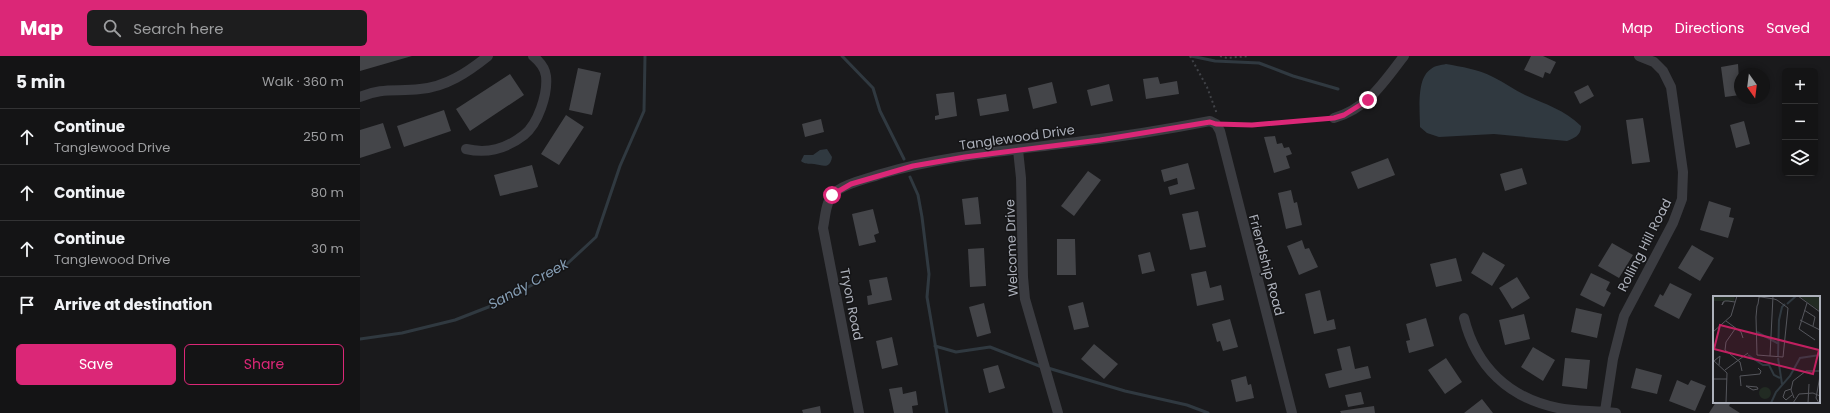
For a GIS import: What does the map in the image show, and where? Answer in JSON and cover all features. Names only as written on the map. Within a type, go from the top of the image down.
[{"type":"street","points":[[360,97],[370,92],[390,89],[418,90],[442,84],[473,68],[488,56]]},
{"type":"street","points":[[466,149],[484,152],[502,148],[525,134],[535,121],[544,96],[546,75],[540,62],[533,56]]},
{"type":"street","points":[[1334,118],[1344,115],[1368,100],[1404,56]]},
{"type":"street","name":"Rolling Hill Road","points":[[1605,412],[1613,358],[1624,316],[1673,223],[1682,200],[1684,172],[1671,87],[1663,71],[1654,62],[1639,56]]},
{"type":"street","name":"Tanglewood Drive","points":[[828,200],[839,190],[851,184],[887,172],[965,157],[1100,140],[1210,122],[1216,124]]},
{"type":"street","name":"Friendship Road","points":[[1216,124],[1220,131],[1292,413]]},
{"type":"street","name":"Welcome Drive","points":[[1018,150],[1021,178],[1023,278],[1025,299],[1058,413]]},
{"type":"street","name":"Tryon Road","points":[[828,200],[823,228],[859,413]]},
{"type":"street","points":[[1464,318],[1469,337],[1478,354],[1497,379],[1517,393],[1537,402],[1560,408],[1616,413]]},
{"type":"path","points":[[1190,56],[1217,112],[1216,124],[1252,125],[1334,118]]},
{"type":"path","points":[[1220,56],[1227,58],[1249,56]]},
{"type":"shaded area","points":[[1446,64],[1482,72],[1501,81],[1521,93],[1554,108],[1575,120],[1581,126],[1580,132],[1577,136],[1567,141],[1494,134],[1439,137],[1427,133],[1420,127],[1421,87],[1426,73],[1432,68]]},
{"type":"shaded area","points":[[827,149],[832,157],[828,165],[823,166],[801,161],[804,155],[813,155],[820,150]]},
{"type":"building","points":[[360,56],[412,56],[360,71]]},
{"type":"building","points":[[1531,56],[1543,56],[1556,62],[1550,74],[1545,72],[1543,78],[1524,70]]},
{"type":"building","points":[[1738,64],[1738,68],[1734,68],[1734,96],[1725,97],[1721,67]]},
{"type":"building","points":[[578,68],[601,73],[592,115],[569,110]]},
{"type":"building","points":[[510,74],[524,95],[470,131],[456,109]]},
{"type":"building","points":[[1158,77],[1160,84],[1177,81],[1179,94],[1146,99],[1143,79]]},
{"type":"building","points":[[1052,82],[1057,103],[1033,109],[1028,88]]},
{"type":"building","points":[[1109,84],[1113,101],[1091,106],[1087,90]]},
{"type":"building","points":[[1588,85],[1594,96],[1580,104],[1574,92]]},
{"type":"building","points":[[954,92],[957,116],[935,120],[935,116],[939,115],[936,94]]},
{"type":"building","points":[[1006,94],[1009,111],[980,116],[977,99]]},
{"type":"building","points":[[444,110],[451,131],[404,147],[397,126]]},
{"type":"building","points":[[566,115],[584,127],[559,165],[541,154]]},
{"type":"building","points":[[1643,118],[1650,162],[1632,164],[1626,120]]},
{"type":"building","points":[[821,119],[824,132],[805,137],[802,124]]},
{"type":"building","points":[[1744,121],[1750,144],[1736,148],[1730,125]]},
{"type":"building","points":[[383,123],[391,148],[360,158],[360,130]]},
{"type":"building","points":[[1275,136],[1277,144],[1282,143],[1284,148],[1289,147],[1292,154],[1286,156],[1290,168],[1274,173],[1264,137]]},
{"type":"building","points":[[1388,158],[1395,175],[1358,189],[1351,172]]},
{"type":"building","points":[[1188,163],[1195,189],[1170,195],[1168,187],[1178,184],[1177,178],[1164,182],[1161,170]]},
{"type":"building","points":[[532,165],[538,187],[500,196],[494,175]]},
{"type":"building","points":[[1522,168],[1527,184],[1505,191],[1500,174]]},
{"type":"building","points":[[1088,171],[1101,180],[1074,216],[1061,206]]},
{"type":"building","points":[[1291,190],[1294,203],[1297,202],[1302,225],[1286,229],[1278,193]]},
{"type":"building","points":[[978,197],[981,224],[965,225],[962,199]]},
{"type":"building","points":[[1709,201],[1731,208],[1729,217],[1734,218],[1728,238],[1700,230]]},
{"type":"building","points":[[873,209],[879,233],[874,235],[876,242],[859,246],[852,214]]},
{"type":"building","points":[[1198,211],[1206,247],[1190,250],[1182,214]]},
{"type":"building","points":[[1057,239],[1075,239],[1076,275],[1057,275]]},
{"type":"building","points":[[1302,240],[1305,249],[1309,248],[1318,267],[1299,275],[1287,246]]},
{"type":"building","points":[[1612,243],[1633,255],[1619,278],[1598,266]]},
{"type":"building","points":[[1692,245],[1714,258],[1700,281],[1678,268]]},
{"type":"building","points":[[984,248],[986,286],[970,287],[968,249]]},
{"type":"building","points":[[1150,252],[1155,271],[1142,274],[1138,255]]},
{"type":"building","points":[[1483,252],[1505,265],[1492,286],[1471,273]]},
{"type":"building","points":[[1456,258],[1462,281],[1436,287],[1430,264]]},
{"type":"building","points":[[1206,271],[1210,288],[1221,285],[1224,300],[1197,306],[1191,274]]},
{"type":"building","points":[[1591,273],[1610,282],[1606,290],[1611,293],[1604,307],[1580,295]]},
{"type":"building","points":[[887,277],[892,300],[868,305],[867,296],[872,295],[869,280]]},
{"type":"building","points":[[1517,277],[1530,298],[1512,309],[1499,288]]},
{"type":"building","points":[[1670,283],[1692,294],[1679,319],[1654,306],[1660,294],[1663,296]]},
{"type":"building","points":[[1320,290],[1327,321],[1334,319],[1336,329],[1314,334],[1305,294]]},
{"type":"building","points":[[1083,302],[1089,327],[1074,330],[1068,306]]},
{"type":"building","points":[[984,303],[991,333],[977,337],[969,307]]},
{"type":"building","points":[[1576,308],[1602,314],[1597,338],[1571,332]]},
{"type":"building","points":[[1524,314],[1530,339],[1505,345],[1499,320]]},
{"type":"building","points":[[1426,318],[1434,346],[1409,353],[1406,341],[1410,340],[1406,324]]},
{"type":"building","points":[[1230,319],[1238,347],[1223,351],[1220,341],[1217,342],[1212,324]]},
{"type":"building","points":[[892,337],[898,365],[882,369],[876,341]]},
{"type":"building","points":[[1094,344],[1118,364],[1104,379],[1081,359]]},
{"type":"building","points":[[1350,346],[1355,369],[1368,366],[1371,378],[1329,388],[1325,374],[1342,370],[1337,349]]},
{"type":"building","points":[[1533,347],[1555,360],[1543,381],[1521,367]]},
{"type":"building","points":[[1446,358],[1462,382],[1445,394],[1428,370]]},
{"type":"building","points":[[1565,358],[1590,360],[1587,389],[1562,386]]},
{"type":"building","points":[[998,365],[1005,388],[989,393],[983,369]]},
{"type":"building","points":[[1636,368],[1662,375],[1657,394],[1631,388]]},
{"type":"building","points":[[1246,376],[1248,385],[1251,384],[1254,398],[1236,402],[1231,380]]},
{"type":"building","points":[[1677,380],[1688,385],[1691,380],[1706,386],[1695,411],[1669,401]]},
{"type":"building","points":[[902,387],[903,394],[916,391],[918,405],[912,406],[913,413],[894,413],[889,389]]},
{"type":"building","points":[[1361,392],[1364,404],[1348,407],[1345,395]]},
{"type":"building","points":[[1482,399],[1493,413],[1464,413]]},
{"type":"building","points":[[1715,403],[1730,403],[1729,406],[1740,413],[1709,413]]},
{"type":"building","points":[[820,406],[821,413],[803,413],[802,410]]},
{"type":"building","points":[[1374,406],[1375,413],[1341,413],[1340,411]]},
{"type":"waterway","name":"Sandy Creek","points":[[360,339],[402,333],[455,320],[491,306],[534,284],[568,263],[596,237],[620,166],[644,111],[645,56]]},
{"type":"waterway","points":[[842,56],[873,88],[880,111],[904,159]]},
{"type":"waterway","points":[[1191,56],[1215,61],[1259,63],[1293,76],[1338,89]]},
{"type":"waterway","points":[[910,177],[918,195],[922,217],[929,274],[927,297],[947,413]]},
{"type":"waterway","points":[[935,346],[956,352],[990,347],[1042,367]]},
{"type":"waterway","points":[[1048,368],[1125,391],[1187,405],[1208,413]]},
{"type":"route","points":[[832,195],[851,184],[887,172],[913,166],[965,157],[1100,140],[1210,122],[1216,124],[1252,125],[1334,118],[1354,110],[1368,100]]}]
